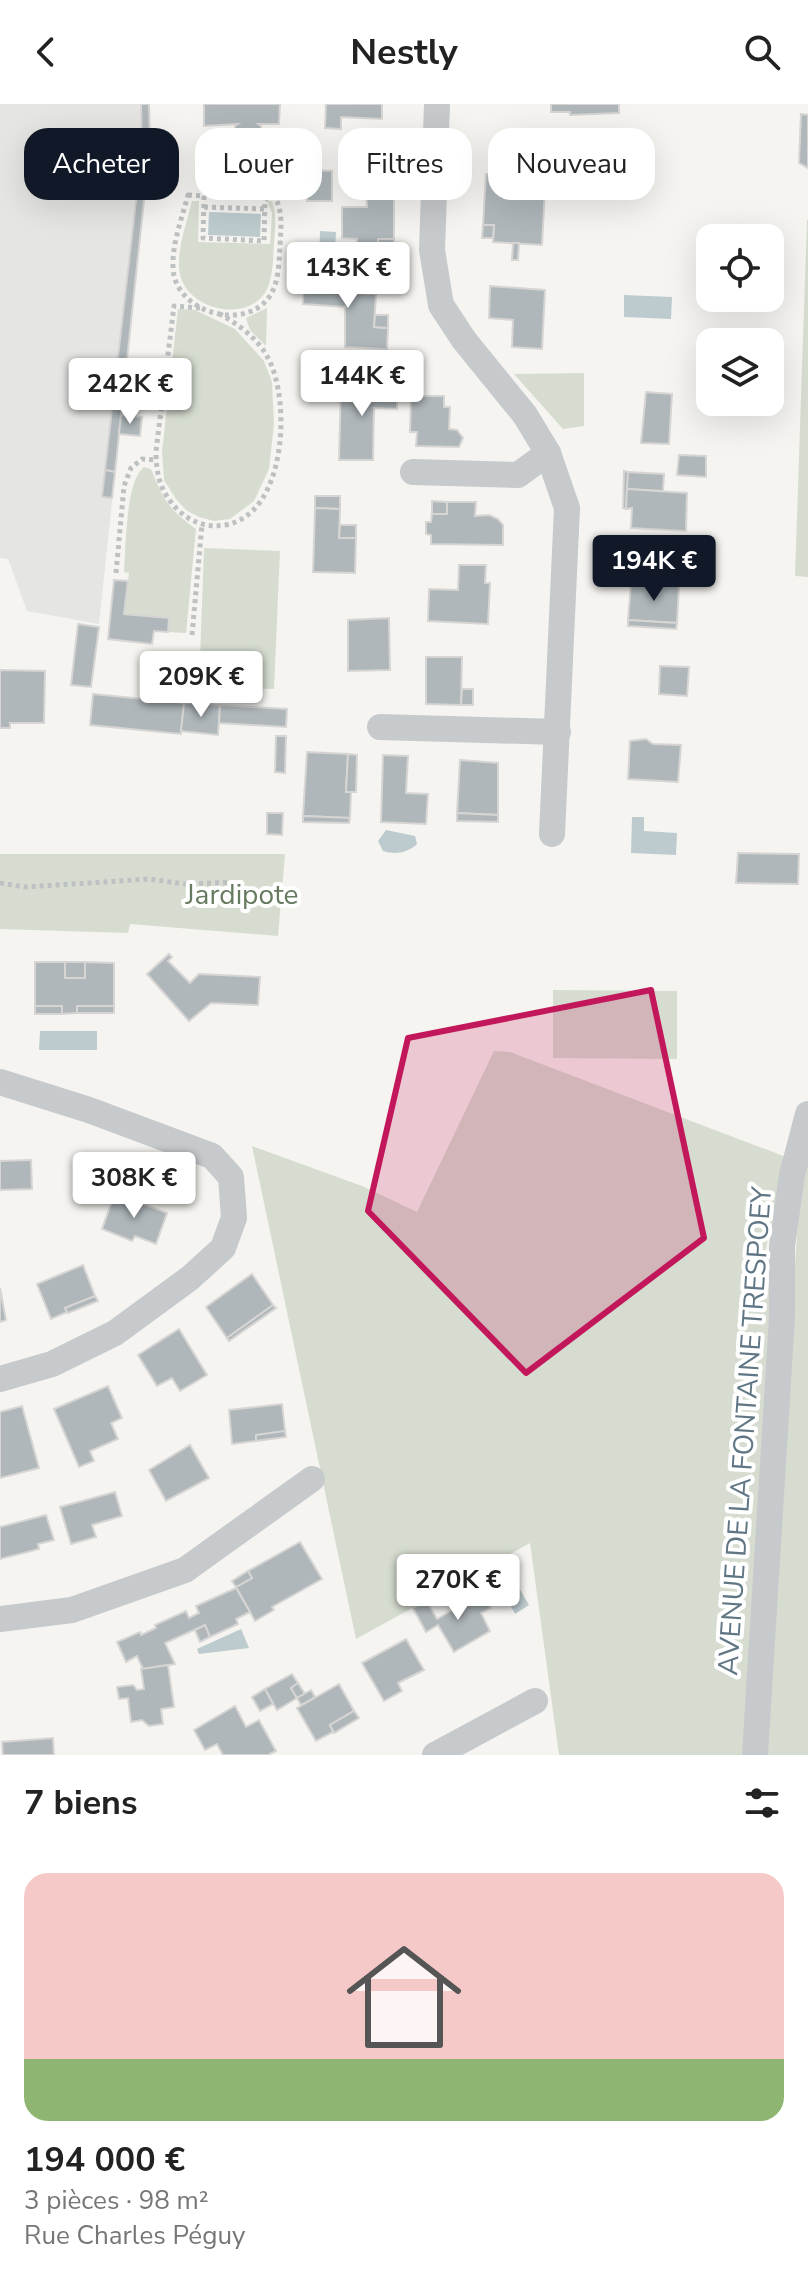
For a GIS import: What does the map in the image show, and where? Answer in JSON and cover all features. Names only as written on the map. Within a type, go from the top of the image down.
[{"type":"street","points":[[437,104],[432,250],[441,305],[464,340],[525,415],[548,453],[567,508],[552,834]]},
{"type":"street","points":[[413,472],[518,475],[548,453]]},
{"type":"street","points":[[380,727],[558,732]]},
{"type":"street","points":[[0,1082],[89,1110],[212,1156],[231,1177],[234,1218],[223,1248],[190,1278],[115,1333],[52,1364],[0,1379]]},
{"type":"street","name":"AVENUE DE LA FONTAINE TRESPOEY","points":[[755,1755],[782,1317],[782,1246],[792,1175],[808,1114]]},
{"type":"street","points":[[0,1619],[72,1610],[185,1570],[312,1479]]},
{"type":"street","points":[[435,1755],[535,1701]]},
{"type":"path","points":[[200,308],[180,292],[173,270],[174,249],[188,195],[204,196],[203,238],[264,241],[265,199],[275,197],[279,206],[281,232],[272,294],[240,315],[174,306],[156,460],[159,481],[182,514],[214,527],[232,524],[259,505],[275,471],[279,449],[280,402],[269,359],[247,333],[220,314]]},
{"type":"path","points":[[204,207],[266,209]]},
{"type":"path","points":[[116,573],[124,486],[131,468],[142,459],[156,460]]},
{"type":"path","points":[[192,635],[202,524]]},
{"type":"path","points":[[0,883],[24,887],[149,879],[184,884],[239,882]]},
{"type":"highlighted area","points":[[651,990],[704,1238],[526,1373],[368,1211],[408,1038]]},
{"type":"shaded area","points":[[0,104],[149,104],[150,128],[24,128],[24,200],[144,200],[99,624],[27,611],[8,559],[0,558]]},
{"type":"shaded area","points":[[209,212],[261,214],[260,237],[208,235]]},
{"type":"shaded area","points":[[320,231],[336,232],[335,253],[341,254],[340,268],[319,266]]},
{"type":"shaded area","points":[[624,295],[672,297],[671,319],[624,317]]},
{"type":"shaded area","points":[[632,817],[644,817],[644,831],[677,833],[676,855],[631,853]]},
{"type":"shaded area","points":[[386,830],[415,836],[417,844],[401,852],[383,851],[378,841]]},
{"type":"shaded area","points":[[40,1031],[97,1031],[97,1050],[39,1050]]},
{"type":"shaded area","points":[[515,1570],[520,1578],[515,1581],[529,1605],[515,1614],[497,1580]]},
{"type":"shaded area","points":[[241,1629],[249,1648],[199,1654],[197,1649]]},
{"type":"green space","points":[[192,201],[199,201],[198,242],[270,244],[272,213],[267,201],[272,201],[275,222],[271,276],[268,288],[255,303],[242,308],[214,307],[190,293],[182,282],[180,251]]},
{"type":"green space","points":[[808,220],[808,577],[795,576]]},
{"type":"green space","points":[[267,308],[266,346],[250,330],[246,318]]},
{"type":"green space","points":[[178,309],[195,310],[235,329],[264,361],[272,382],[274,424],[269,469],[254,501],[230,519],[214,521],[186,510],[164,480],[162,452]]},
{"type":"green space","points":[[584,373],[584,426],[563,429],[514,374]]},
{"type":"green space","points":[[144,467],[151,469],[173,509],[196,529],[186,633],[168,632],[169,618],[124,614],[129,573],[124,572],[130,500],[133,486]]},
{"type":"green space","points":[[204,548],[280,551],[274,689],[199,686]]},
{"type":"green space","name":"Jardipote","points":[[0,854],[285,854],[278,936],[130,924],[128,933],[0,929]]},
{"type":"green space","points":[[553,990],[677,991],[677,1059],[553,1058]]},
{"type":"green space","points":[[494,1051],[510,1052],[786,1157],[765,1252],[772,1322],[743,1755],[559,1755],[530,1543],[356,1639],[252,1146],[362,1186],[417,1212]]},
{"type":"green space","points":[[808,1141],[808,1755],[763,1755],[800,1188]]},
{"type":"building","points":[[141,104],[149,104],[150,128],[142,128]]},
{"type":"building","points":[[204,104],[280,104],[279,124],[258,124],[261,128],[235,128],[238,124],[204,126]]},
{"type":"building","points":[[326,104],[382,104],[382,119],[341,117],[341,128],[325,128]]},
{"type":"building","points":[[551,104],[619,104],[619,113],[570,115],[570,112],[551,112]]},
{"type":"building","points":[[801,114],[808,115],[808,168],[799,163]]},
{"type":"building","points":[[322,171],[332,171],[332,201],[307,201],[322,200]]},
{"type":"building","points":[[486,174],[488,200],[544,200],[542,245],[493,242],[494,225],[483,225]]},
{"type":"building","points":[[136,200],[144,200],[115,472],[105,470]]},
{"type":"building","points":[[367,200],[394,200],[394,239],[378,239],[378,250],[357,250],[357,239],[342,238],[342,207],[367,207]]},
{"type":"building","points":[[483,225],[494,225],[493,238],[482,238]]},
{"type":"building","points":[[378,239],[394,239],[394,250],[378,250]]},
{"type":"building","points":[[513,243],[519,243],[518,260],[512,260]]},
{"type":"building","points":[[304,276],[346,277],[346,290],[350,293],[376,294],[374,327],[388,328],[387,349],[345,347],[345,307],[303,304]]},
{"type":"building","points":[[490,286],[545,290],[542,349],[512,347],[513,320],[489,318]]},
{"type":"building","points":[[375,315],[388,315],[388,328],[374,327]]},
{"type":"building","points":[[341,384],[397,386],[397,409],[374,408],[373,460],[339,460]]},
{"type":"building","points":[[646,392],[672,394],[669,444],[641,443]]},
{"type":"building","points":[[411,396],[444,396],[444,407],[450,407],[449,429],[457,430],[463,438],[459,447],[416,446],[417,432],[410,432]]},
{"type":"building","points":[[121,415],[142,417],[140,436],[119,434]]},
{"type":"building","points":[[679,455],[706,456],[706,477],[677,475]]},
{"type":"building","points":[[105,470],[115,472],[112,498],[102,497]]},
{"type":"building","points":[[624,471],[628,472],[626,509],[623,508]]},
{"type":"building","points":[[628,472],[664,474],[663,491],[627,489]]},
{"type":"building","points":[[627,489],[687,493],[686,531],[631,528],[632,508],[626,509]]},
{"type":"building","points":[[315,496],[340,496],[340,509],[315,508]]},
{"type":"building","points":[[432,501],[447,502],[447,514],[432,514]]},
{"type":"building","points":[[447,502],[476,502],[475,516],[489,515],[503,525],[503,545],[431,544],[431,535],[426,534],[426,522],[431,522],[432,514],[447,514]]},
{"type":"building","points":[[315,508],[340,509],[339,538],[356,538],[355,573],[313,572]]},
{"type":"building","points":[[340,525],[356,525],[356,538],[339,538]]},
{"type":"building","points":[[459,565],[486,565],[485,583],[490,583],[488,624],[428,621],[429,589],[458,590]]},
{"type":"building","points":[[114,580],[128,581],[124,614],[169,618],[168,632],[154,631],[152,644],[108,639]]},
{"type":"building","points":[[631,583],[679,586],[677,623],[628,620]]},
{"type":"building","points":[[389,618],[390,670],[348,671],[348,620]]},
{"type":"building","points":[[628,620],[677,623],[676,629],[628,626]]},
{"type":"building","points":[[78,624],[99,627],[91,687],[71,685]]},
{"type":"building","points":[[426,657],[462,657],[461,705],[426,704]]},
{"type":"building","points":[[660,666],[689,667],[687,696],[659,694]]},
{"type":"building","points":[[0,670],[45,671],[44,723],[10,723],[10,728],[0,728]]},
{"type":"building","points":[[462,689],[473,689],[473,705],[461,705]]},
{"type":"building","points":[[93,694],[184,703],[181,734],[90,725]]},
{"type":"building","points":[[184,703],[220,705],[218,735],[181,731]]},
{"type":"building","points":[[220,705],[287,709],[286,727],[219,723]]},
{"type":"building","points":[[276,736],[286,736],[285,773],[275,772]]},
{"type":"building","points":[[646,739],[653,744],[681,745],[678,782],[628,779],[630,741]]},
{"type":"building","points":[[307,752],[348,754],[346,792],[351,792],[350,818],[303,816]]},
{"type":"building","points":[[348,754],[357,755],[356,792],[346,792]]},
{"type":"building","points":[[383,755],[408,756],[406,793],[428,794],[426,824],[381,822]]},
{"type":"building","points":[[460,760],[498,763],[498,815],[457,813]]},
{"type":"building","points":[[267,813],[283,813],[282,835],[267,834]]},
{"type":"building","points":[[457,813],[498,815],[498,822],[457,821]]},
{"type":"building","points":[[303,816],[350,818],[349,823],[303,822]]},
{"type":"building","points":[[738,853],[799,854],[798,884],[736,883]]},
{"type":"building","points":[[169,954],[172,957],[168,961],[190,983],[199,974],[260,977],[258,1005],[211,1003],[189,1021],[147,974]]},
{"type":"building","points":[[35,962],[65,962],[65,978],[85,978],[85,962],[114,963],[114,1006],[77,1006],[77,1013],[62,1014],[62,1006],[35,1006]]},
{"type":"building","points":[[65,962],[85,962],[85,978],[65,978]]},
{"type":"building","points":[[35,1006],[62,1006],[62,1014],[35,1014]]},
{"type":"building","points":[[77,1006],[114,1006],[114,1013],[77,1013]]},
{"type":"building","points":[[31,1160],[32,1189],[0,1190],[0,1161]]},
{"type":"building","points":[[115,1193],[167,1213],[156,1244],[135,1236],[132,1241],[102,1229]]},
{"type":"building","points":[[83,1265],[95,1296],[65,1308],[67,1312],[51,1319],[37,1284]]},
{"type":"building","points":[[252,1274],[273,1305],[227,1338],[206,1307]]},
{"type":"building","points":[[0,1288],[6,1320],[0,1322]]},
{"type":"building","points":[[95,1296],[98,1301],[68,1313],[65,1308]]},
{"type":"building","points":[[273,1305],[276,1308],[229,1341],[227,1338]]},
{"type":"building","points":[[179,1329],[207,1375],[180,1391],[172,1378],[157,1386],[138,1355]]},
{"type":"building","points":[[108,1386],[122,1418],[111,1423],[118,1439],[90,1451],[94,1461],[79,1467],[54,1409]]},
{"type":"building","points":[[282,1404],[285,1431],[256,1435],[256,1441],[232,1444],[229,1410]]},
{"type":"building","points":[[22,1406],[39,1468],[0,1478],[0,1412]]},
{"type":"building","points":[[285,1431],[286,1437],[256,1441],[256,1435]]},
{"type":"building","points":[[190,1445],[209,1478],[166,1501],[149,1470]]},
{"type":"building","points":[[115,1492],[122,1516],[92,1525],[96,1537],[71,1544],[60,1507]]},
{"type":"building","points":[[46,1515],[54,1540],[38,1544],[39,1549],[0,1559],[0,1527]]},
{"type":"building","points":[[300,1542],[322,1579],[272,1607],[274,1610],[255,1621],[236,1587],[252,1578],[248,1571]]},
{"type":"building","points":[[507,1555],[512,1563],[496,1572],[491,1564]]},
{"type":"building","points":[[248,1571],[252,1578],[236,1587],[232,1581]]},
{"type":"building","points":[[236,1588],[250,1612],[236,1619],[238,1624],[210,1637],[205,1625],[165,1643],[175,1664],[143,1669],[137,1656],[126,1662],[117,1642],[140,1632],[141,1635],[186,1611],[189,1618],[199,1613],[196,1606]]},
{"type":"building","points":[[483,1593],[491,1608],[481,1613],[490,1631],[454,1652],[438,1625],[426,1632],[413,1608],[426,1600],[437,1619]]},
{"type":"building","points":[[205,1625],[210,1637],[200,1642],[195,1630]]},
{"type":"building","points":[[406,1639],[424,1670],[398,1683],[402,1691],[384,1701],[362,1663]]},
{"type":"building","points":[[168,1665],[174,1707],[161,1709],[163,1724],[149,1726],[142,1720],[131,1722],[128,1698],[119,1699],[117,1687],[133,1685],[137,1690],[144,1689],[141,1669]]},
{"type":"building","points":[[292,1674],[298,1683],[291,1688],[297,1698],[277,1710],[265,1689]]},
{"type":"building","points":[[298,1683],[305,1694],[297,1698],[291,1688]]},
{"type":"building","points":[[339,1684],[354,1711],[330,1725],[333,1732],[316,1741],[297,1708]]},
{"type":"building","points":[[265,1689],[273,1704],[260,1711],[252,1697]]},
{"type":"building","points":[[311,1690],[315,1697],[301,1705],[297,1698]]},
{"type":"building","points":[[235,1706],[246,1727],[259,1720],[276,1751],[268,1755],[223,1755],[217,1744],[205,1750],[194,1730]]},
{"type":"building","points":[[354,1711],[359,1718],[334,1733],[330,1725]]},
{"type":"building","points":[[53,1738],[54,1755],[3,1755],[2,1742]]}]
